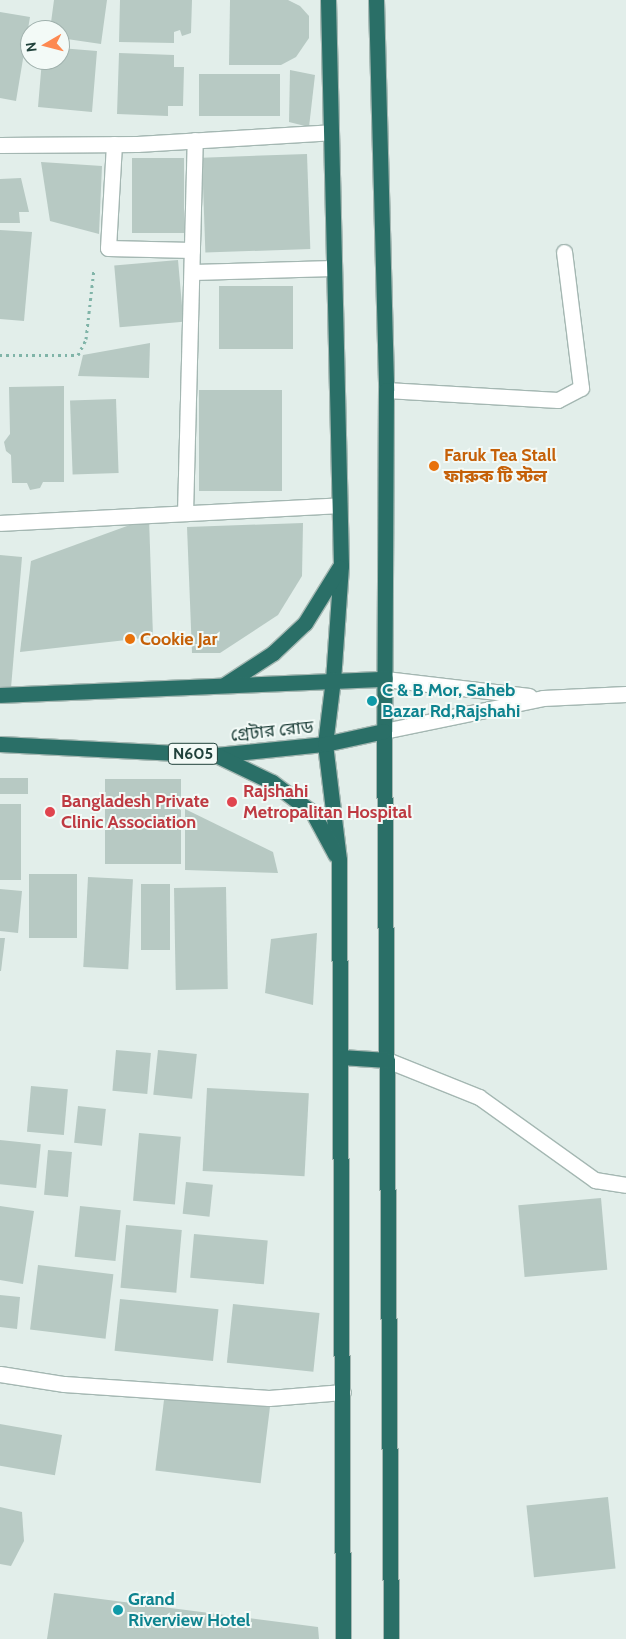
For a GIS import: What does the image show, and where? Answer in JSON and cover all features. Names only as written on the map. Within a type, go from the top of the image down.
[{"type":"highway","points":[[328,0],[341,566],[333,678],[325,744],[338,860],[341,1057],[343,1639]]},
{"type":"highway","points":[[376,0],[386,390],[384,731],[391,1639]]},
{"type":"highway","points":[[222,686],[273,653],[305,623],[341,566]]},
{"type":"highway","name":"গ্রেটার রোড","points":[[0,695],[222,686],[333,678],[385,679]]},
{"type":"highway","name":"গ্রেটার রোড","points":[[0,744],[216,755],[325,744],[384,731]]},
{"type":"highway","points":[[216,755],[272,782],[312,813],[338,860]]},
{"type":"highway","points":[[341,1057],[387,1060]]},
{"type":"street","points":[[0,146],[114,144],[331,132]]},
{"type":"street","points":[[185,513],[195,140]]},
{"type":"street","points":[[114,144],[108,248],[192,250]]},
{"type":"street","points":[[386,390],[558,400],[581,388],[564,252]]},
{"type":"street","points":[[192,272],[334,268]]},
{"type":"street","points":[[0,523],[339,505]]},
{"type":"street","name":"গ্রেটার রোড","points":[[385,679],[543,698]]},
{"type":"street","name":"গ্রেটার রোড","points":[[384,731],[543,698],[626,694]]},
{"type":"street","points":[[387,1060],[479,1097],[595,1180],[626,1185]]},
{"type":"street","points":[[0,1374],[64,1384],[269,1398],[343,1392]]},
{"type":"path","points":[[0,355],[78,355],[86,340],[92,272],[108,248]]},
{"type":"building","points":[[54,0],[107,0],[101,44],[70,39],[70,20],[51,20]]},
{"type":"building","points":[[120,0],[192,0],[191,33],[182,36],[180,30],[174,32],[174,43],[119,42]]},
{"type":"building","points":[[230,0],[288,0],[300,6],[309,16],[309,38],[296,57],[281,65],[229,65]]},
{"type":"building","points":[[0,12],[30,17],[30,20],[20,20],[21,70],[16,101],[0,98]]},
{"type":"building","points":[[70,49],[97,51],[92,112],[38,107],[41,70],[70,70]]},
{"type":"building","points":[[119,53],[174,55],[174,67],[184,67],[183,106],[168,106],[168,116],[117,114]]},
{"type":"building","points":[[290,70],[315,75],[309,127],[289,122]]},
{"type":"building","points":[[199,74],[280,74],[280,116],[199,116]]},
{"type":"building","points":[[307,154],[310,249],[205,253],[202,158]]},
{"type":"building","points":[[132,158],[184,158],[184,233],[132,233]]},
{"type":"building","points":[[41,162],[102,166],[99,234],[50,221]]},
{"type":"building","points":[[21,178],[29,212],[19,212],[20,223],[0,223],[0,179]]},
{"type":"building","points":[[0,230],[32,232],[24,321],[0,319]]},
{"type":"building","points":[[178,260],[183,322],[120,327],[114,266]]},
{"type":"building","points":[[219,286],[293,286],[293,349],[219,349]]},
{"type":"building","points":[[150,343],[149,378],[78,376],[83,355]]},
{"type":"building","points":[[64,386],[64,482],[43,482],[40,488],[30,490],[27,483],[12,483],[11,455],[6,451],[4,442],[10,434],[9,387]]},
{"type":"building","points":[[199,390],[282,390],[282,491],[199,491]]},
{"type":"building","points":[[116,399],[119,473],[73,475],[70,401]]},
{"type":"building","points":[[149,518],[153,637],[20,652],[31,561]]},
{"type":"building","points":[[303,523],[302,576],[278,615],[220,653],[192,653],[187,527]]},
{"type":"building","points":[[0,555],[22,557],[11,688],[0,687]]},
{"type":"building","points":[[0,778],[28,778],[28,794],[0,794]]},
{"type":"building","points":[[105,779],[181,779],[181,864],[105,864]]},
{"type":"building","points":[[0,804],[21,804],[21,880],[0,880]]},
{"type":"building","points":[[185,809],[273,852],[278,873],[185,870]]},
{"type":"building","points":[[29,874],[77,874],[77,938],[29,938]]},
{"type":"building","points":[[88,877],[133,879],[128,969],[83,967]]},
{"type":"building","points":[[141,884],[170,884],[170,950],[141,950]]},
{"type":"building","points":[[226,887],[228,989],[176,990],[174,888]]},
{"type":"building","points":[[0,889],[22,891],[18,933],[0,931]]},
{"type":"building","points":[[317,933],[313,1005],[265,993],[271,939]]},
{"type":"building","points":[[0,938],[5,938],[1,971],[0,971]]},
{"type":"building","points":[[116,1050],[151,1053],[147,1094],[112,1091]]},
{"type":"building","points":[[158,1050],[197,1054],[192,1099],[153,1095]]},
{"type":"building","points":[[31,1086],[68,1089],[64,1135],[27,1132]]},
{"type":"building","points":[[207,1088],[309,1093],[305,1176],[203,1171]]},
{"type":"building","points":[[78,1106],[106,1109],[102,1146],[74,1143]]},
{"type":"building","points":[[139,1133],[181,1137],[175,1204],[133,1201]]},
{"type":"building","points":[[0,1140],[41,1144],[36,1188],[0,1184]]},
{"type":"building","points":[[48,1150],[72,1152],[68,1197],[44,1195]]},
{"type":"building","points":[[186,1182],[213,1185],[210,1217],[183,1214]]},
{"type":"building","points":[[601,1198],[607,1270],[525,1277],[518,1205]]},
{"type":"building","points":[[0,1206],[34,1211],[23,1284],[0,1280]]},
{"type":"building","points":[[80,1206],[121,1210],[115,1261],[75,1257]]},
{"type":"building","points":[[126,1225],[182,1230],[176,1293],[121,1288]]},
{"type":"building","points":[[194,1234],[268,1240],[264,1284],[190,1278]]},
{"type":"building","points":[[38,1265],[113,1274],[106,1339],[30,1330]]},
{"type":"building","points":[[0,1295],[20,1297],[17,1329],[0,1327]]},
{"type":"building","points":[[120,1299],[218,1309],[213,1361],[115,1351]]},
{"type":"building","points":[[233,1304],[320,1313],[313,1372],[227,1363]]},
{"type":"building","points":[[165,1392],[270,1405],[261,1483],[155,1470]]},
{"type":"building","points":[[0,1424],[62,1435],[55,1475],[0,1466]]},
{"type":"building","points":[[608,1497],[616,1569],[534,1577],[526,1506]]},
{"type":"building","points":[[0,1507],[22,1512],[24,1541],[11,1566],[0,1564]]},
{"type":"building","name":"Grand Riverview Hotel","points":[[54,1593],[318,1627],[319,1639],[47,1639]]},
{"type":"place","name":"Faruk Tea Stall ফারুক টি স্টল","points":[[434,466]]},
{"type":"place","name":"Cookie Jar","points":[[130,639]]},
{"type":"place","name":"C & B Mor, Saheb Bazar Rd,Rajshahi","points":[[372,701]]},
{"type":"place","name":"Rajshahi Metropalitan Hospital","points":[[232,802]]},
{"type":"place","name":"Bangladesh Private Clinic Association","points":[[50,812]]},
{"type":"place","name":"Grand Riverview Hotel","points":[[118,1610]]}]
